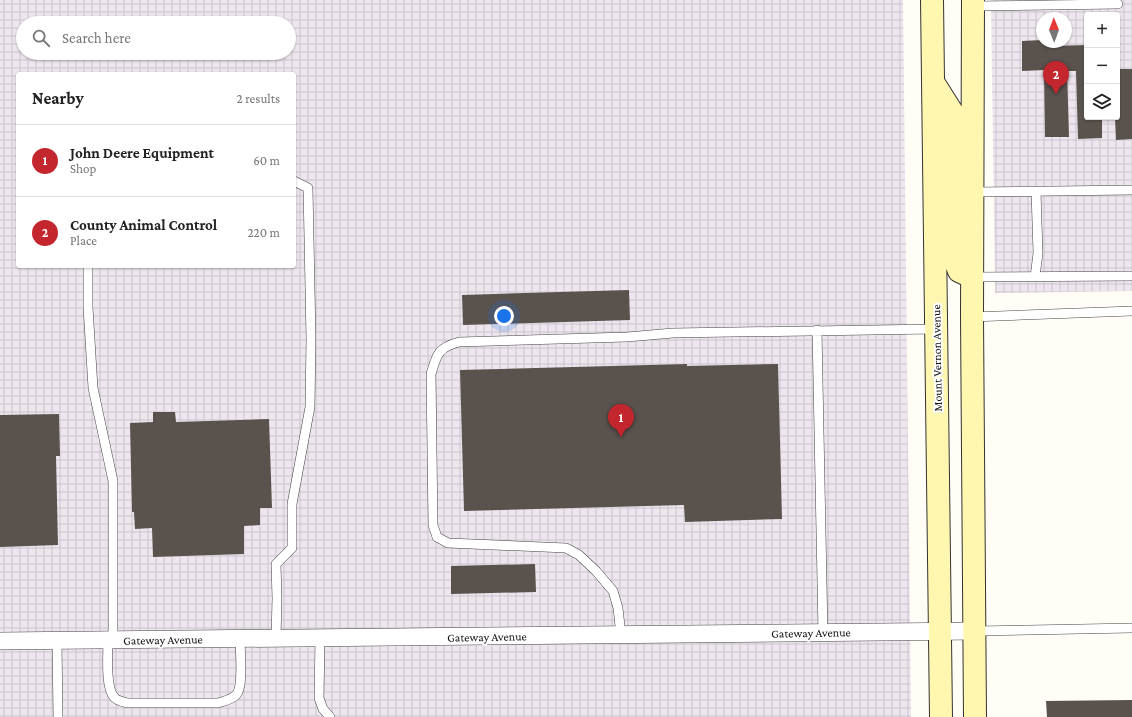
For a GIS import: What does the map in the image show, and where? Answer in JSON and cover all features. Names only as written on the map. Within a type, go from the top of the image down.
[{"type":"street","name":"Mount Vernon Avenue","points":[[932,0],[941,717]]},
{"type":"street","points":[[973,3],[972,317],[975,717]]},
{"type":"street","points":[[933,82],[952,112],[954,258],[959,271],[972,277]]},
{"type":"street","name":"Gateway Avenue","points":[[0,641],[974,631]]},
{"type":"lane","points":[[973,3],[1118,4]]},
{"type":"lane","points":[[276,639],[276,564],[292,548],[292,504],[310,407],[311,338],[308,188],[296,181]]},
{"type":"lane","points":[[973,192],[1132,190]]},
{"type":"lane","points":[[1035,277],[1038,253],[1036,191]]},
{"type":"lane","points":[[88,268],[88,307],[93,388],[113,481],[109,685],[111,692],[118,701],[128,703],[218,703],[227,700],[236,695],[240,685],[240,639]]},
{"type":"lane","points":[[972,277],[1132,276]]},
{"type":"lane","points":[[972,317],[1132,311]]},
{"type":"lane","points":[[621,635],[618,608],[613,591],[596,571],[579,555],[566,548],[448,543],[437,537],[433,525],[431,374],[438,353],[450,345],[459,342],[627,337],[673,333],[937,329]]},
{"type":"lane","points":[[817,330],[823,633]]},
{"type":"lane","points":[[974,631],[1132,628]]},
{"type":"lane","points":[[320,638],[319,698],[323,709],[330,717]]},
{"type":"lane","points":[[57,641],[58,717]]},
{"type":"shaded area","points":[[0,0],[903,0],[911,717],[0,717]]},
{"type":"shaded area","points":[[991,0],[1132,0],[1132,291],[995,293]]},
{"type":"building","points":[[1036,40],[1036,48],[1072,48],[1072,45],[1084,45],[1084,120],[1102,120],[1102,138],[1078,139],[1076,71],[1067,71],[1069,137],[1045,137],[1044,70],[1022,71],[1022,41]]},
{"type":"building","points":[[1120,69],[1132,69],[1132,139],[1116,140],[1115,120],[1120,120]]},
{"type":"building","points":[[629,290],[630,320],[463,325],[462,295]]},
{"type":"building","points":[[687,364],[687,366],[778,364],[782,519],[685,522],[684,505],[464,511],[460,370]]},
{"type":"building","points":[[153,412],[175,412],[176,422],[269,419],[272,508],[260,508],[260,525],[244,526],[244,554],[153,557],[152,528],[135,529],[134,512],[132,512],[130,423],[153,422]]},
{"type":"building","points":[[59,414],[60,456],[56,456],[58,545],[0,547],[0,415]]},
{"type":"building","points":[[535,564],[536,592],[451,594],[451,566]]},
{"type":"building","points":[[1132,700],[1132,717],[1047,717],[1046,701]]},
{"type":"place","name":"County Animal Control","points":[[1056,94]]},
{"type":"place","name":"John Deere Equipment","points":[[621,437]]}]
